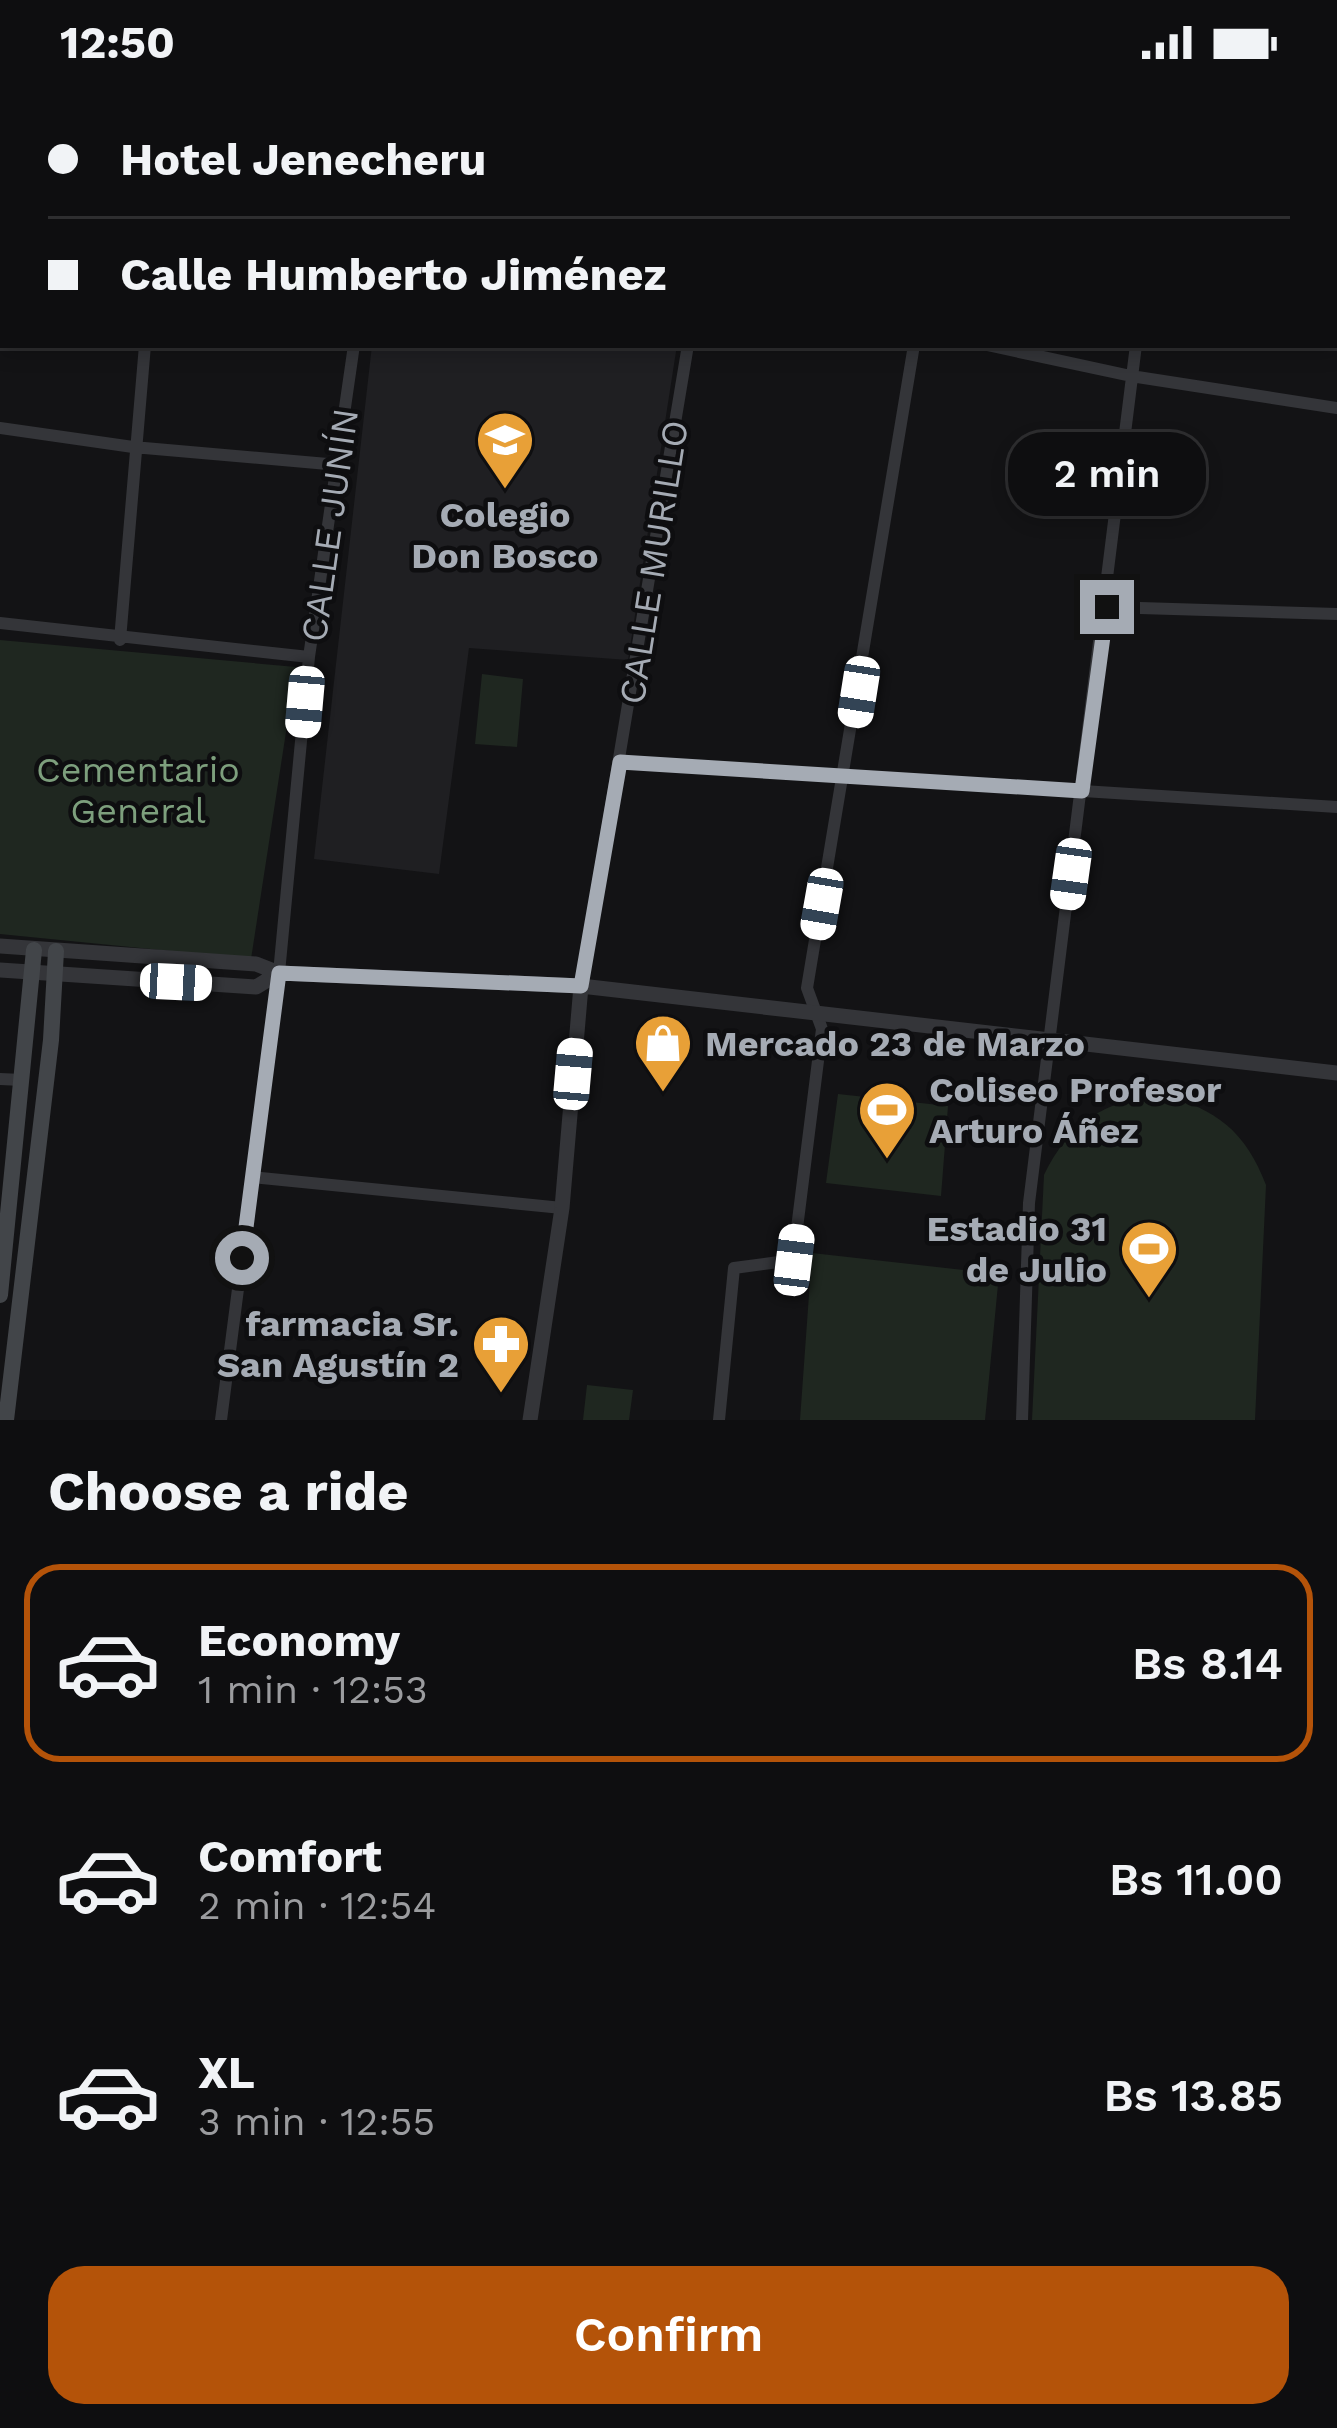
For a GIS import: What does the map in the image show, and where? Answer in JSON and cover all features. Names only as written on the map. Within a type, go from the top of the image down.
[{"type":"main road","points":[[0,1295],[8,1140],[22,1080],[34,950]]},
{"type":"main road","points":[[6,1420],[56,951]]},
{"type":"street","points":[[120,640],[145,348]]},
{"type":"street","name":"CALLE JUNÍN","points":[[221,1420],[279,973],[310,657],[353,348]]},
{"type":"street","name":"CALLE MURILLO","points":[[530,1420],[562,1208],[581,986],[688,348]]},
{"type":"street","points":[[718,1420],[734,1268],[794,1260],[822,1029],[807,988],[914,348]]},
{"type":"street","points":[[1001,348],[1131,376],[1337,408]]},
{"type":"street","points":[[1022,1420],[1028,1203],[1107,607],[1136,348]]},
{"type":"street","points":[[0,428],[133,447],[339,465]]},
{"type":"street","points":[[1107,607],[1337,614]]},
{"type":"street","points":[[0,623],[120,640],[310,657]]},
{"type":"street","points":[[620,762],[1337,807]]},
{"type":"street","points":[[0,946],[256,964],[279,973],[581,986],[1337,1073]]},
{"type":"street","points":[[0,970],[256,987],[279,973]]},
{"type":"street","points":[[0,1079],[22,1080]]},
{"type":"street","points":[[252,1178],[562,1208]]},
{"type":"shaded area","name":"Colegio Don Bosco","points":[[372,348],[677,348],[628,660],[469,648],[439,874],[314,859]]},
{"type":"green space","name":"Cementario General","points":[[0,640],[296,667],[251,959],[0,934]]},
{"type":"green space","points":[[482,674],[523,679],[517,747],[475,744]]},
{"type":"green space","name":"Coliseo Profesor Arturo Áñez","points":[[838,1094],[948,1106],[941,1196],[826,1183]]},
{"type":"green space","name":"Estadio 31 de Julio","points":[[1161,1095],[1198,1107],[1227,1125],[1249,1150],[1266,1185],[1255,1420],[1032,1420],[1044,1175],[1065,1141],[1091,1117],[1123,1102]]},
{"type":"green space","points":[[812,1253],[999,1274],[985,1420],[800,1420]]},
{"type":"green space","points":[[587,1385],[633,1390],[629,1420],[583,1420]]},
{"type":"place","name":"Colegio Don Bosco","points":[[505,491]]},
{"type":"place","name":"Mercado 23 de Marzo","points":[[663,1094]]},
{"type":"place","name":"Coliseo Profesor Arturo Áñez","points":[[887,1161]]},
{"type":"place","name":"Estadio 31 de Julio","points":[[1149,1300]]},
{"type":"place","name":"farmacia Sr. San Agustín 2","points":[[501,1395]]},
{"type":"route","points":[[242,1258],[279,973],[581,986],[620,762],[1082,791],[1107,607]]}]
